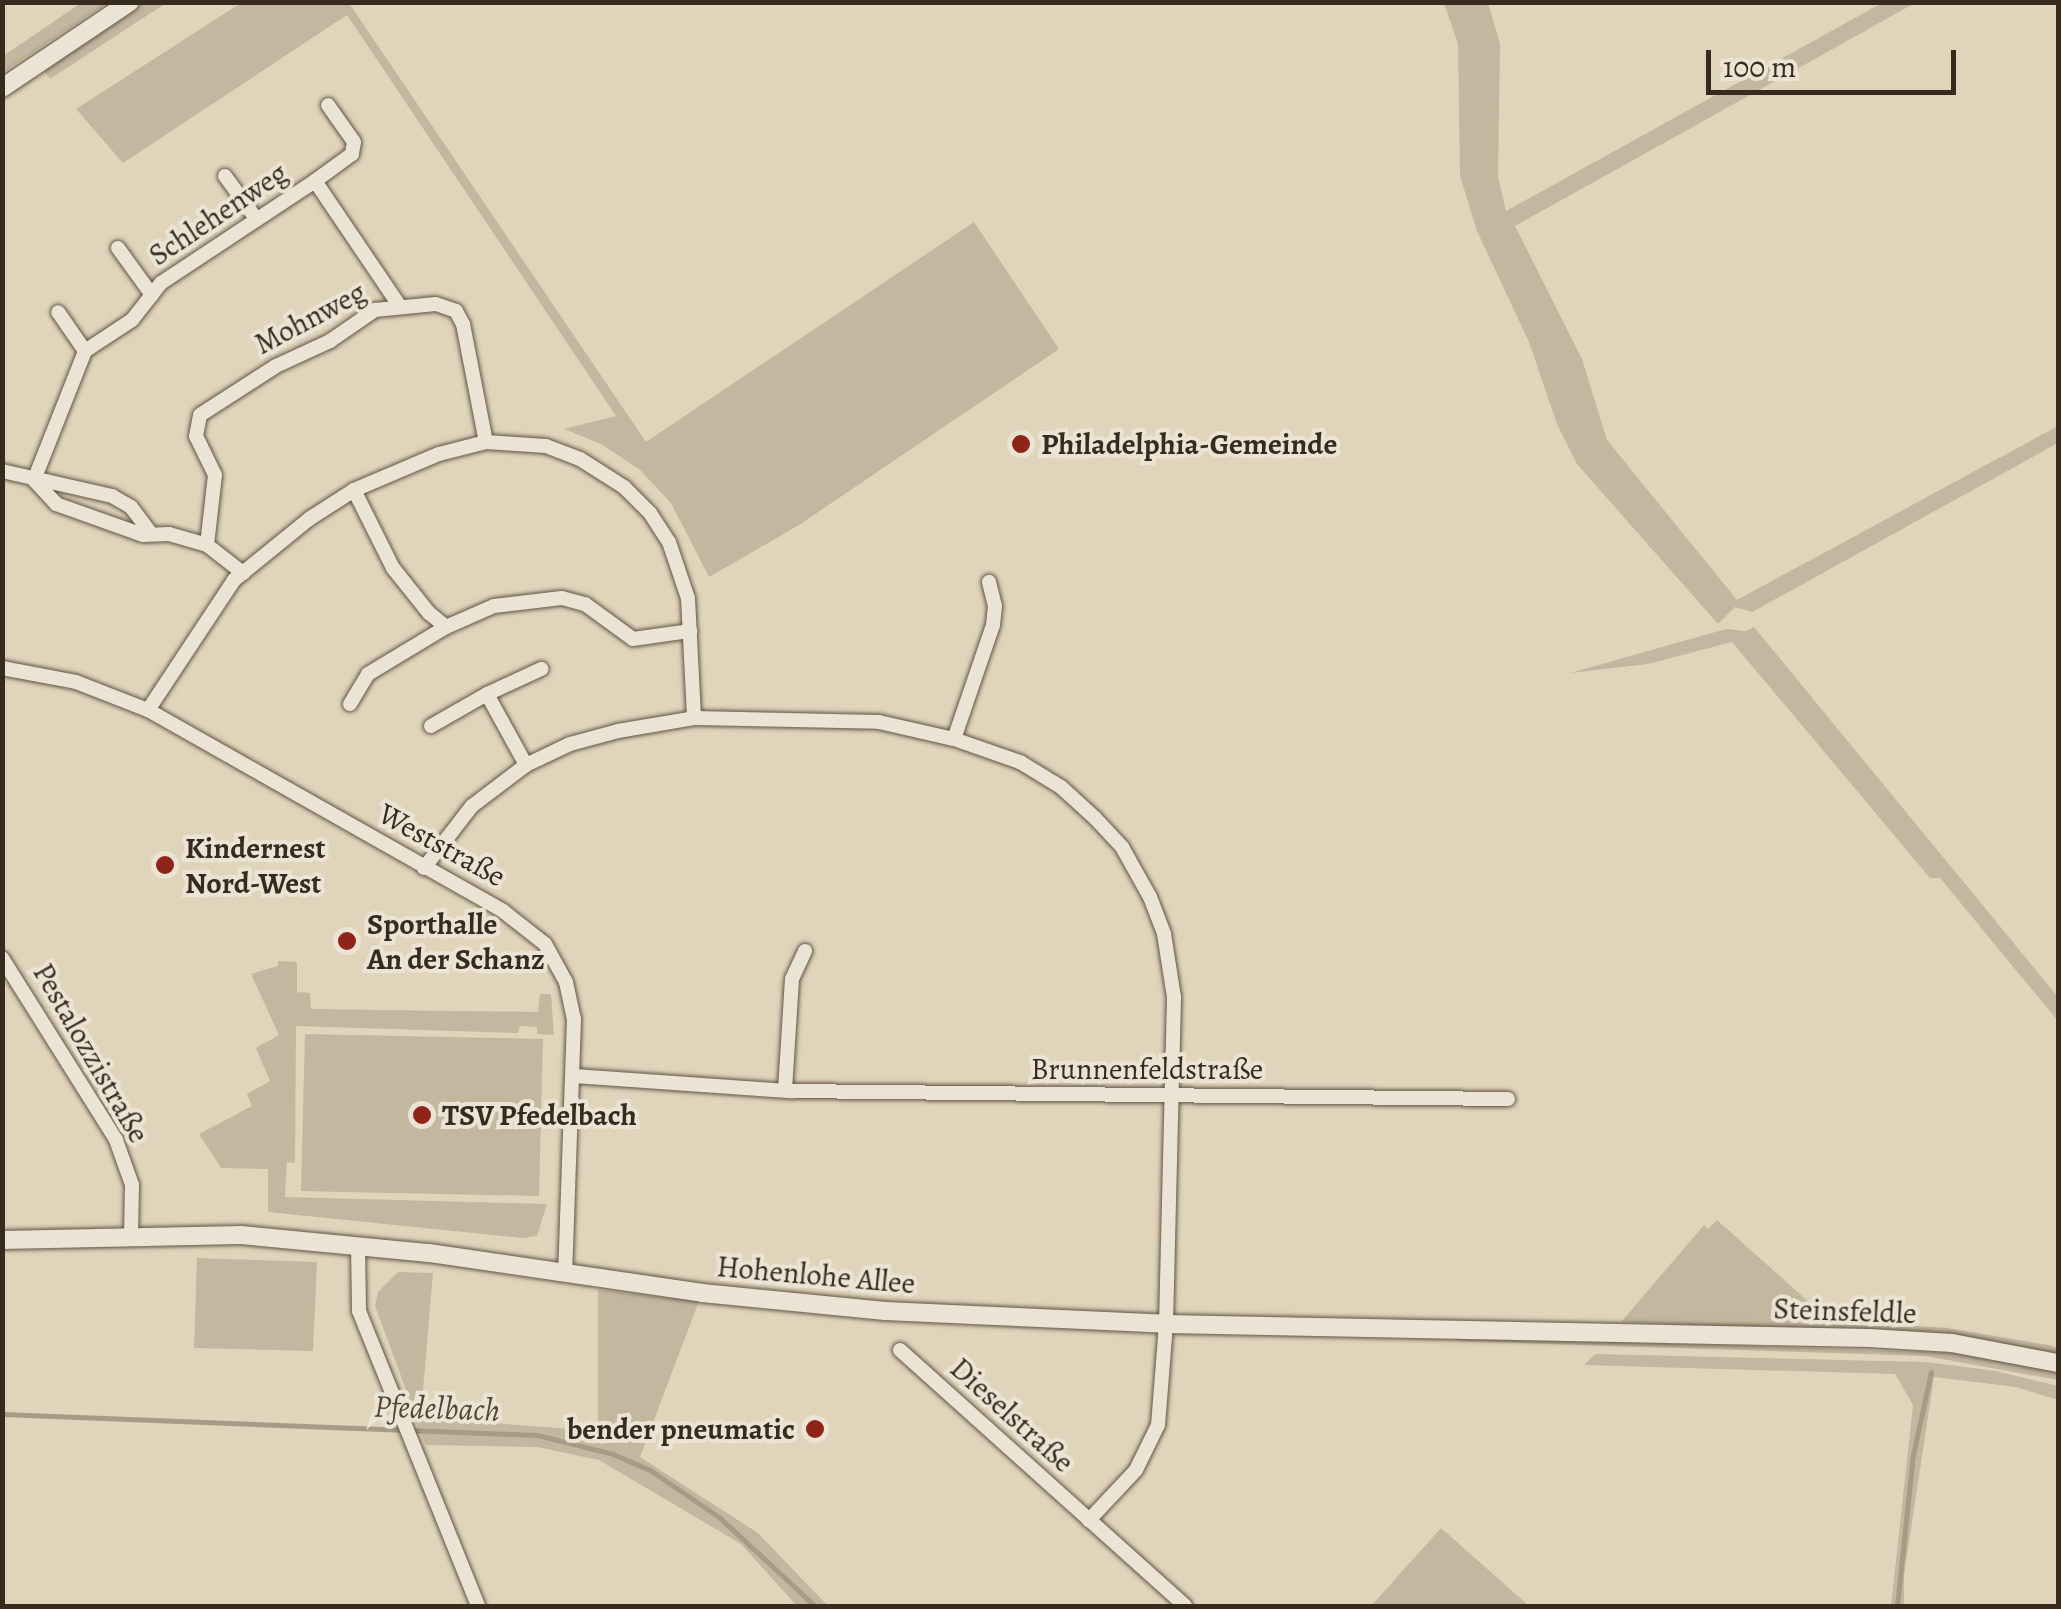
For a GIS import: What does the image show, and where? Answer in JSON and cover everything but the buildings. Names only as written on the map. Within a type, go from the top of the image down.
[{"type":"street","points":[[2,88],[130,2]]},
{"type":"street","points":[[315,181],[352,154],[354,142],[328,105]]},
{"type":"street","points":[[225,176],[256,220]]},
{"type":"street","name":"Schlehenweg","points":[[85,351],[132,320],[161,283],[315,181],[400,305]]},
{"type":"street","points":[[118,248],[152,295]]},
{"type":"street","name":"Mohnweg","points":[[207,545],[215,475],[196,436],[200,415],[276,366],[330,341],[375,310],[436,304],[456,310],[463,324],[486,442]]},
{"type":"street","points":[[34,480],[85,351],[58,312]]},
{"type":"street","points":[[148,710],[180,657],[243,573],[354,490],[439,454],[486,442],[546,446],[580,459],[624,488],[650,513],[668,542],[688,598],[694,718]]},
{"type":"street","points":[[2,471],[34,480],[56,480],[112,496],[130,507],[151,534]]},
{"type":"street","points":[[34,480],[56,504],[151,534],[169,534],[207,545],[243,573]]},
{"type":"street","points":[[354,490],[393,568],[428,613],[446,627]]},
{"type":"street","points":[[954,738],[993,625],[995,606],[988,582]]},
{"type":"street","points":[[350,704],[368,674],[446,627],[494,606],[562,598],[585,604],[634,639],[690,631]]},
{"type":"street","name":"Weststraße","points":[[2,668],[76,682],[148,710],[503,910],[545,944],[566,982],[574,1020],[565,1273]]},
{"type":"street","points":[[431,726],[541,669]]},
{"type":"street","points":[[487,694],[526,764]]},
{"type":"street","points":[[424,868],[446,834],[472,806],[526,764],[602,735],[694,718],[753,716],[879,722],[954,738],[1020,762],[1061,787],[1122,847],[1164,934],[1174,997],[1166,1324],[1158,1425],[1150,1448],[1089,1520]]},
{"type":"street","points":[[785,1090],[792,979],[804,951]]},
{"type":"street","name":"Pestalozzistraße","points":[[2,958],[116,1140],[132,1184],[131,1237]]},
{"type":"street","name":"Brunnenfeldstraße","points":[[574,1076],[785,1090],[1508,1099]]},
{"type":"street","name":"Hohenlohe Allee","points":[[2,1240],[242,1235],[358,1245],[702,1293],[885,1311],[1166,1324],[1628,1334]]},
{"type":"street","points":[[358,1245],[359,1310],[478,1606]]},
{"type":"street","name":"Steinsfeldle","points":[[1628,1334],[1952,1343],[2058,1363]]},
{"type":"street","name":"Dieselstraße","points":[[900,1350],[1185,1606]]},
{"type":"shaded area","points":[[81,3],[107,3],[3,72],[3,56]]},
{"type":"shaded area","points":[[144,3],[166,3],[50,79],[42,69]]},
{"type":"shaded area","points":[[241,3],[349,3],[646,442],[974,222],[1059,349],[799,525],[709,577],[671,503],[640,470],[601,444],[564,429],[616,416],[347,15],[123,163],[76,109]]},
{"type":"shaded area","points":[[1444,3],[1488,3],[1500,44],[1498,177],[1506,211],[1882,3],[1915,3],[1515,226],[1582,359],[1607,440],[1737,600],[2058,426],[2058,443],[1752,612],[1735,607],[1718,624],[1577,464],[1557,424],[1529,342],[1477,231],[1460,176],[1458,44]]},
{"type":"shaded area","points":[[1754,627],[2058,997],[2058,1021],[1940,878],[1930,878],[1732,642],[1648,664],[1570,673],[1726,629],[1746,631]]},
{"type":"shaded area","points":[[278,961],[297,962],[297,992],[310,993],[311,1009],[538,1012],[540,994],[551,994],[554,1035],[537,1034],[537,1027],[520,1026],[518,1033],[296,1026],[295,1163],[287,1162],[285,1197],[547,1204],[537,1236],[523,1238],[268,1212],[268,1169],[221,1168],[199,1134],[252,1106],[247,1094],[270,1081],[256,1048],[279,1035],[251,974],[278,966]]},
{"type":"shaded area","name":"TSV Pfedelbach","points":[[305,1034],[543,1039],[539,1196],[301,1191]]},
{"type":"shaded area","points":[[1717,1220],[1829,1320],[1947,1328],[2049,1345],[2058,1348],[2058,1355],[1819,1330],[1621,1322],[1704,1225],[1708,1229]]},
{"type":"shaded area","points":[[197,1258],[317,1262],[313,1351],[194,1348]]},
{"type":"shaded area","points":[[398,1272],[433,1273],[422,1401],[411,1403],[375,1306],[378,1292]]},
{"type":"shaded area","points":[[598,1290],[699,1301],[640,1457],[758,1533],[828,1606],[797,1606],[741,1544],[599,1460],[537,1447],[426,1445],[414,1417],[598,1431]]},
{"type":"shaded area","points":[[1457,1337],[1953,1353],[2047,1370],[2058,1373],[2058,1380],[1925,1356],[1456,1341]]},
{"type":"shaded area","points":[[1595,1354],[1926,1362],[1996,1371],[2058,1386],[2058,1400],[2016,1387],[1934,1377],[1904,1575],[1904,1606],[1891,1606],[1913,1405],[1895,1374],[1584,1365]]},
{"type":"shaded area","points":[[1441,1528],[1529,1606],[1371,1606]]},
{"type":"waterway","points":[[1897,1606],[1913,1455],[1931,1372]]},
{"type":"waterway","name":"Pfedelbach","points":[[2,1414],[537,1435],[613,1454],[650,1470],[720,1518],[815,1606]]},
{"type":"place","name":"Philadelphia-Gemeinde","points":[[1021,444]]},
{"type":"place","name":"Kindernest Nord-West","points":[[165,865]]},
{"type":"place","name":"Sporthalle An der Schanz","points":[[347,941]]},
{"type":"place","name":"TSV Pfedelbach","points":[[422,1115]]},
{"type":"place","name":"bender pneumatic","points":[[815,1429]]}]
